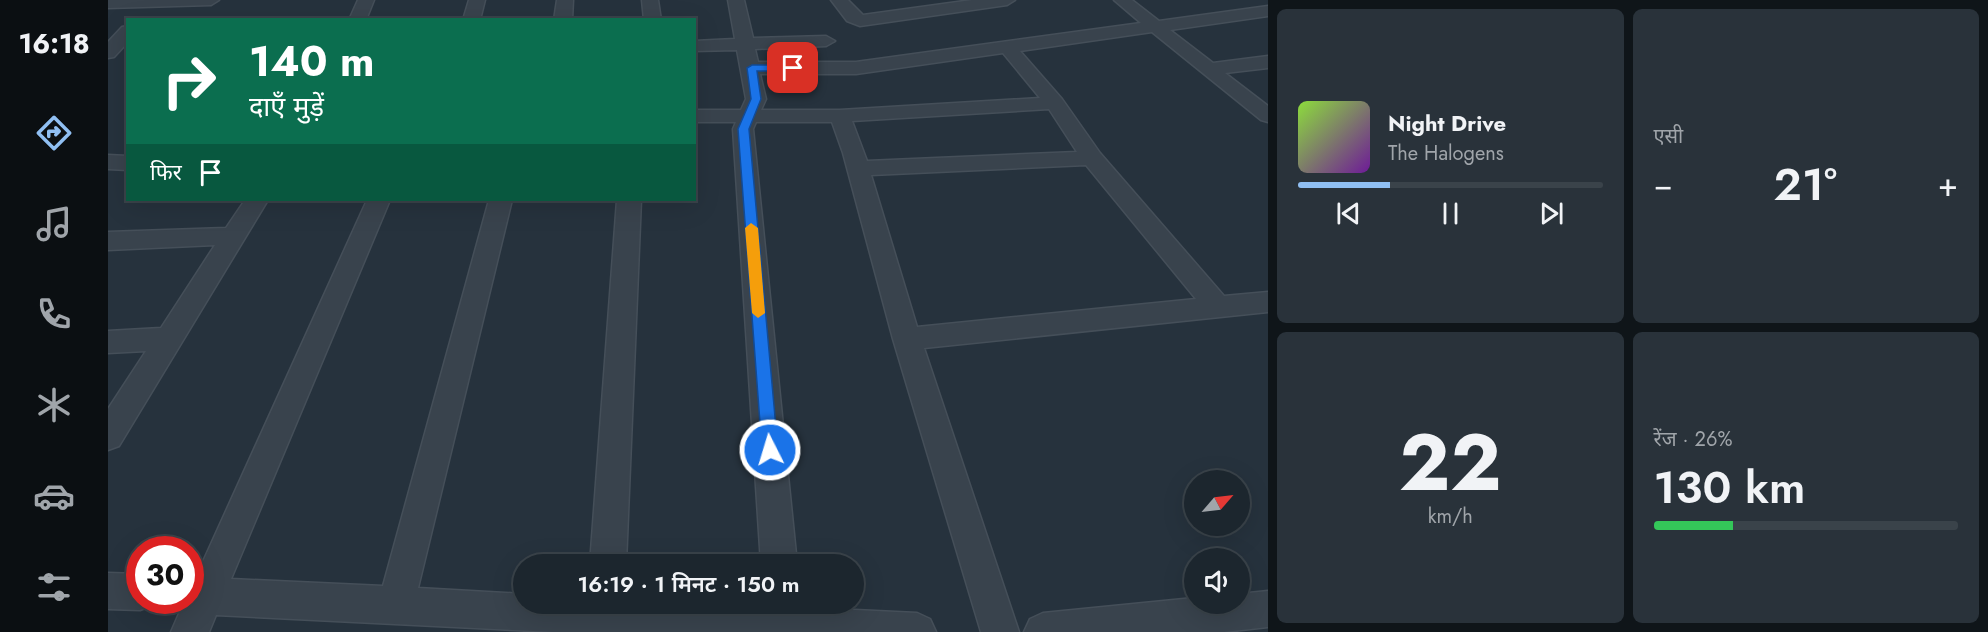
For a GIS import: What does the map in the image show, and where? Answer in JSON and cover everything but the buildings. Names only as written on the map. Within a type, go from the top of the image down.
[{"type":"street","points":[[108,3],[211,0]]},
{"type":"street","points":[[358,18],[366,0]]},
{"type":"street","points":[[472,18],[477,0]]},
{"type":"street","points":[[563,18],[565,0]]},
{"type":"street","points":[[650,0],[653,18]]},
{"type":"street","points":[[736,0],[756,99],[743,129],[778,554]]},
{"type":"street","points":[[839,0],[853,17],[860,21],[932,5],[1007,0]]},
{"type":"street","points":[[1122,0],[1268,116]]},
{"type":"street","points":[[140,18],[154,1]]},
{"type":"street","points":[[696,46],[749,57],[856,68],[1009,48],[1021,44],[1160,28],[1268,11]]},
{"type":"street","points":[[115,51],[126,34]]},
{"type":"street","points":[[749,57],[826,41]]},
{"type":"street","points":[[1009,48],[1055,103],[1092,158],[1217,306]]},
{"type":"street","points":[[1210,69],[1268,62]]},
{"type":"street","points":[[696,116],[840,116],[1055,103]]},
{"type":"street","points":[[840,116],[859,168],[907,339],[1000,632]]},
{"type":"street","points":[[859,168],[1092,158]]},
{"type":"street","points":[[108,162],[126,163]]},
{"type":"street","points":[[109,433],[255,201]]},
{"type":"street","points":[[204,582],[378,201]]},
{"type":"street","points":[[396,605],[501,201]]},
{"type":"street","points":[[609,554],[629,201]]},
{"type":"street","points":[[108,241],[233,237]]},
{"type":"street","points":[[907,339],[1268,302]]},
{"type":"street","points":[[108,342],[168,339]]},
{"type":"street","points":[[108,591],[126,592]]},
{"type":"street","points":[[204,595],[396,605],[513,608]]},
{"type":"street","points":[[1043,632],[1268,609]]},
{"type":"street","points":[[190,632],[194,614]]},
{"type":"street","points":[[783,614],[917,632]]},
{"type":"slow traffic","points":[[751,228],[758,313]]},
{"type":"route","points":[[770,450],[743,129],[756,99],[752,68],[793,68]]}]
